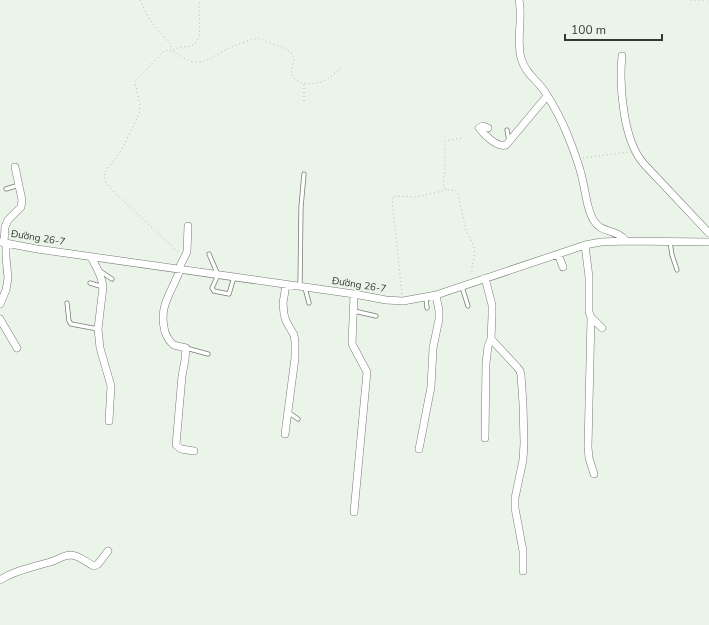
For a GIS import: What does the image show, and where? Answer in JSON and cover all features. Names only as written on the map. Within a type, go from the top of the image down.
[{"type":"street","points":[[519,0],[519,40],[521,60],[529,74],[543,89],[567,135],[576,158],[594,221],[602,228],[619,234],[626,241]]},
{"type":"street","points":[[622,56],[620,71],[622,92],[629,136],[634,152],[709,233]]},
{"type":"street","points":[[488,128],[483,126],[479,128],[499,145],[503,146],[509,142],[547,96]]},
{"type":"street","points":[[0,304],[6,290],[8,278],[3,243],[6,227],[8,220],[21,207],[22,200],[20,184],[15,167]]},
{"type":"street","points":[[188,226],[188,247],[164,305],[162,314],[168,339],[173,344],[186,348],[176,445],[181,449],[194,451]]},
{"type":"street","name":"Đường 26-7","points":[[3,243],[179,270],[354,294],[386,300],[403,301],[436,295],[585,244],[626,241],[709,242]]},
{"type":"street","points":[[585,244],[589,277],[591,317],[588,447],[589,458],[594,474]]},
{"type":"street","points":[[558,254],[563,267]]},
{"type":"street","points":[[91,257],[101,275],[103,287],[98,328],[100,348],[111,386],[109,421]]},
{"type":"street","points":[[485,278],[492,305],[491,339],[486,363],[485,438]]},
{"type":"street","points":[[285,434],[295,358],[294,335],[286,321],[284,314],[283,303],[286,285]]},
{"type":"street","points":[[354,294],[352,344],[367,372],[354,512]]},
{"type":"street","points":[[419,449],[431,387],[433,348],[439,319],[436,295]]},
{"type":"street","points":[[591,317],[602,328]]},
{"type":"street","points":[[0,319],[17,348]]},
{"type":"street","points":[[491,339],[517,367],[521,375],[524,444],[523,460],[515,498],[515,508],[523,551],[523,571]]},
{"type":"street","points":[[0,580],[35,565],[50,562],[64,556],[77,556],[94,566],[98,564],[108,551]]},
{"type":"lane","points":[[507,130],[509,142]]},
{"type":"lane","points":[[304,174],[301,206],[302,287],[309,303]]},
{"type":"lane","points":[[6,189],[20,184]]},
{"type":"lane","points":[[670,242],[672,255],[677,270]]},
{"type":"lane","points":[[209,254],[218,275],[212,288],[214,290],[229,294],[234,277]]},
{"type":"lane","points":[[97,269],[112,279]]},
{"type":"lane","points":[[90,283],[103,287]]},
{"type":"lane","points":[[462,286],[468,306]]},
{"type":"lane","points":[[426,298],[427,308]]},
{"type":"lane","points":[[67,303],[69,321],[71,324],[98,328]]},
{"type":"lane","points":[[353,311],[376,316]]},
{"type":"lane","points":[[186,348],[208,354]]},
{"type":"lane","points":[[288,412],[298,419]]},
{"type":"path","points":[[140,0],[149,19],[170,44],[171,46],[168,50]]},
{"type":"path","points":[[184,258],[113,191],[106,183],[104,178],[106,172],[121,151],[139,114],[140,104],[135,83],[164,51],[193,45],[199,37],[198,6],[200,0]]},
{"type":"path","points":[[691,0],[709,0]]},
{"type":"path","points":[[173,50],[185,60],[190,62],[204,61],[209,60],[235,45],[258,38],[283,47],[292,53],[294,59],[291,74],[293,79],[298,82],[319,83],[330,78],[342,67]]},
{"type":"path","points":[[304,83],[304,101]]},
{"type":"path","points":[[446,190],[443,184],[446,160],[444,143],[447,140],[461,138]]},
{"type":"path","points":[[576,158],[634,152]]},
{"type":"path","points":[[403,301],[392,200],[393,196],[416,197],[446,190],[456,190],[466,230],[475,252],[472,267],[474,281]]}]
